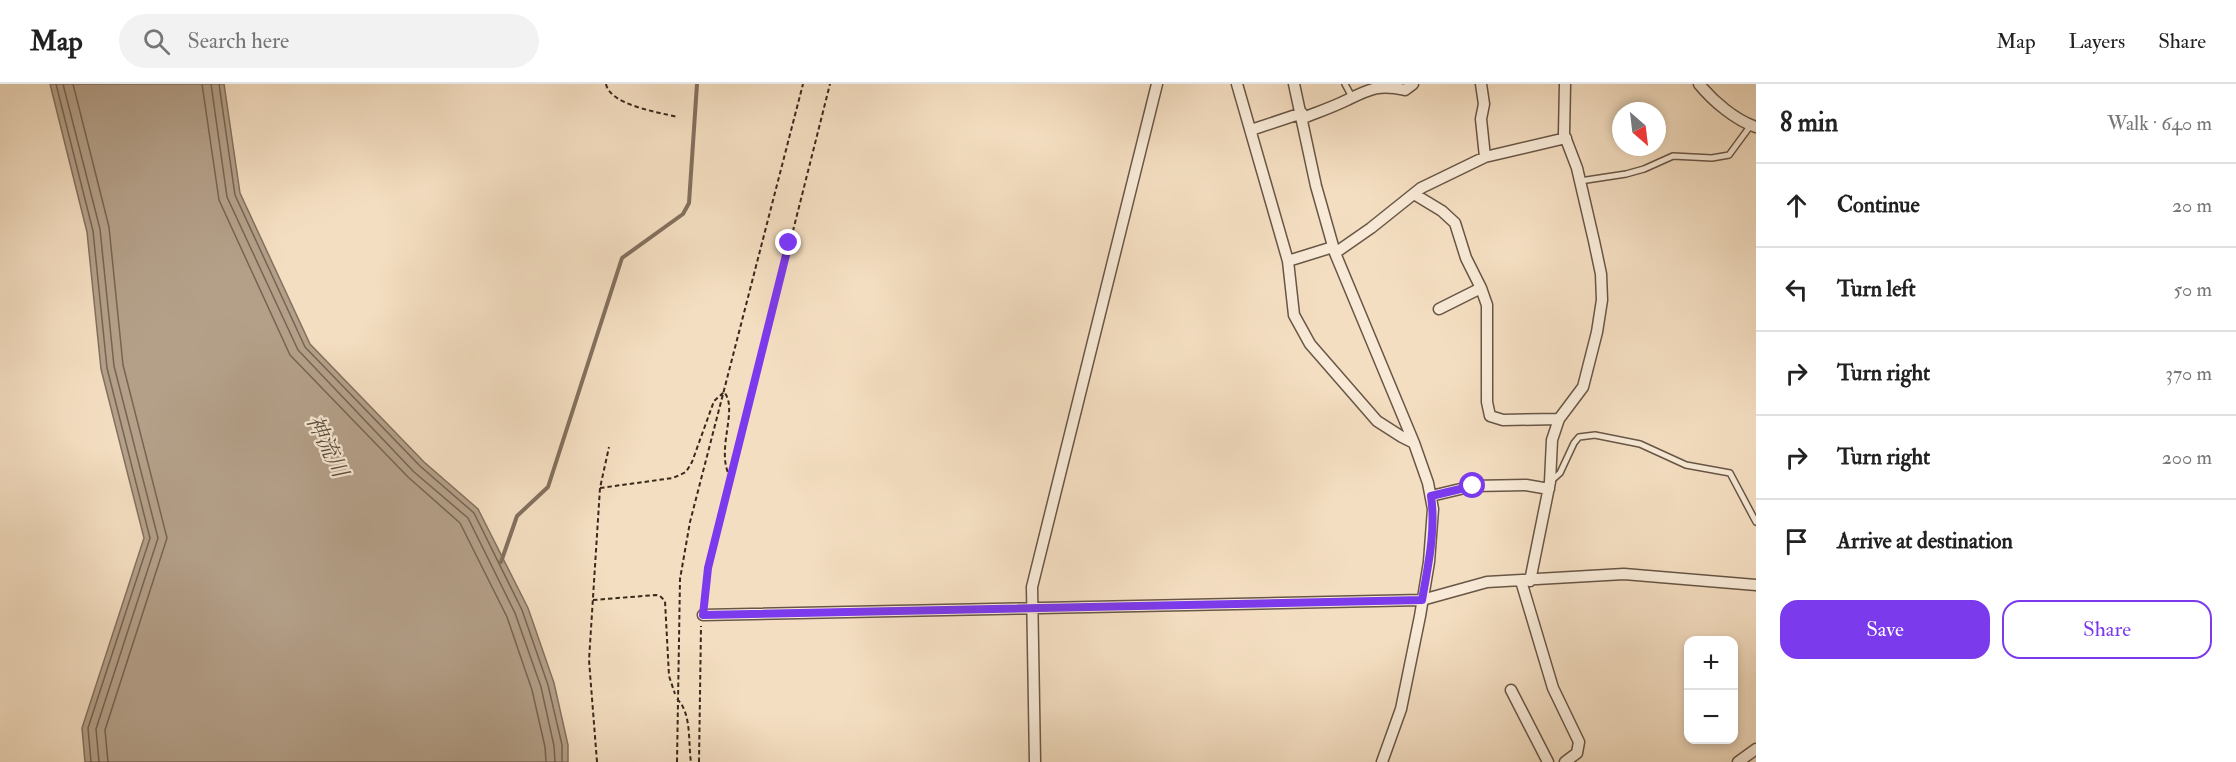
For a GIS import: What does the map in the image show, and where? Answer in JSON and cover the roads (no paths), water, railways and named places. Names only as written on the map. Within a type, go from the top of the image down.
[{"type":"street","points":[[1035,762],[1032,587],[1157,84]]},
{"type":"street","points":[[1237,84],[1288,261],[1294,315],[1310,344],[1377,421],[1414,443]]},
{"type":"street","points":[[1294,84],[1303,116],[1316,186],[1334,250],[1414,443],[1428,483],[1433,509],[1429,562],[1401,709],[1383,762]]},
{"type":"street","points":[[1251,130],[1303,116],[1380,85],[1392,85],[1405,90],[1413,84]]},
{"type":"street","points":[[1480,84],[1484,104],[1481,119],[1485,157]]},
{"type":"street","points":[[1565,84],[1564,134],[1580,181],[1601,274],[1602,300],[1597,332],[1583,387],[1559,419],[1552,440],[1550,486],[1525,581],[1552,688],[1579,742],[1577,753],[1565,762]]},
{"type":"street","points":[[1699,84],[1704,91],[1744,123],[1754,126]]},
{"type":"street","points":[[1288,261],[1334,250],[1371,228],[1421,188],[1485,157],[1566,138]]},
{"type":"street","points":[[1414,194],[1442,211],[1455,223],[1466,258],[1487,305],[1487,402],[1490,416],[1503,420],[1559,419]]},
{"type":"street","points":[[1439,309],[1481,288]]},
{"type":"street","points":[[1431,496],[1473,486],[1550,486]]},
{"type":"street","points":[[703,615],[1422,600],[1487,582],[1624,574],[1756,585]]},
{"type":"street","points":[[1511,690],[1548,762]]},
{"type":"street","points":[[1738,762],[1756,749]]},
{"type":"lane","points":[[1345,84],[1352,97]]},
{"type":"lane","points":[[1580,181],[1626,174],[1673,156],[1712,158],[1729,155],[1754,126]]},
{"type":"lane","points":[[1550,486],[1560,473],[1574,443],[1580,437],[1594,435],[1640,444],[1686,465],[1730,473],[1756,522]]},
{"type":"water","name":"神流川","points":[[50,84],[224,84],[240,193],[310,344],[424,462],[478,509],[528,608],[554,683],[568,745],[568,762],[85,762],[82,728],[144,538],[101,369],[87,232]]},
{"type":"waterway","points":[[501,562],[517,516],[548,487],[622,258],[683,214],[689,203],[697,84]]}]
